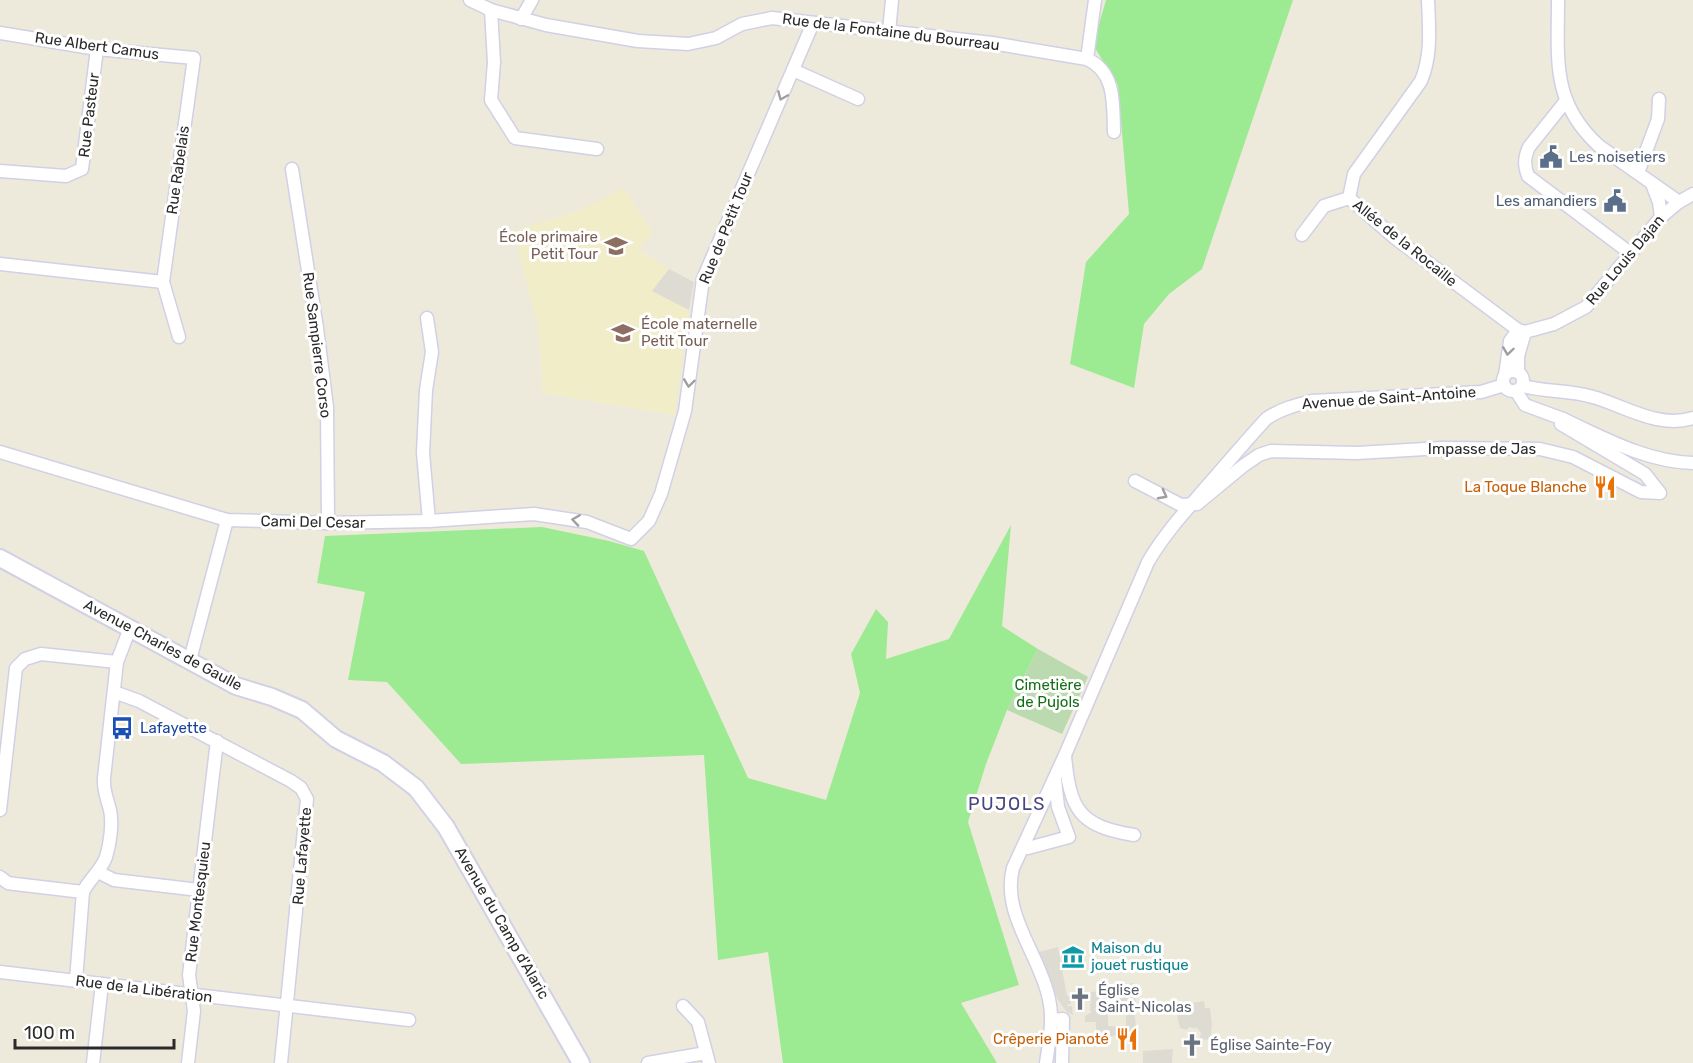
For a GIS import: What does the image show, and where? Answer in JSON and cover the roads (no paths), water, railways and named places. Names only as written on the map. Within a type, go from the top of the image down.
[{"type":"main road","name":"Avenue Charles de Gaulle","points":[[0,558],[236,686],[272,697],[302,710],[336,738],[384,763],[416,788]]},
{"type":"main road","name":"Avenue du Camp d'Alaric","points":[[416,788],[446,827],[581,1063]]},
{"type":"street","name":"Rue de la Fontaine du Bourreau","points":[[470,0],[491,10],[521,19],[638,41],[688,44],[716,38],[742,24],[772,18],[992,43],[1087,59]]},
{"type":"street","points":[[521,19],[532,0]]},
{"type":"street","points":[[890,32],[892,0]]},
{"type":"street","points":[[1095,0],[1087,59],[1093,62],[1110,82],[1114,132]]},
{"type":"street","name":"Allée de la Rocaille","points":[[1428,0],[1429,56],[1421,81],[1353,174],[1349,198],[1395,238],[1522,331]]},
{"type":"street","points":[[1558,0],[1558,68],[1565,102],[1588,136],[1679,202]]},
{"type":"street","points":[[491,10],[494,62],[491,100],[516,138],[597,149]]},
{"type":"street","name":"Rue de Petit Tour","points":[[632,539],[649,521],[661,494],[685,411],[703,279],[813,23]]},
{"type":"street","name":"Rue Albert Camus","points":[[0,33],[97,49],[194,58]]},
{"type":"street","name":"Rue Pasteur","points":[[0,171],[66,176],[82,169],[97,49]]},
{"type":"street","name":"Rue Rabelais","points":[[179,337],[163,282],[194,58]]},
{"type":"street","points":[[793,70],[858,99]]},
{"type":"street","points":[[1638,173],[1658,119],[1659,99]]},
{"type":"street","points":[[1565,102],[1529,147],[1524,167],[1528,176],[1630,253]]},
{"type":"street","name":"Rue Sampierre Corso","points":[[292,169],[327,407],[328,523]]},
{"type":"street","points":[[1652,184],[1659,202],[1660,217]]},
{"type":"street","name":"Rue Louis Dajan","points":[[1522,331],[1554,324],[1586,307],[1660,217],[1693,194]]},
{"type":"street","points":[[1302,235],[1324,206],[1349,198]]},
{"type":"street","points":[[0,264],[163,282]]},
{"type":"street","points":[[428,318],[432,352],[426,390],[423,453],[429,521]]},
{"type":"street","points":[[1522,331],[1518,356],[1509,377],[1510,391],[1520,388],[1591,396],[1650,418],[1674,420],[1693,418]]},
{"type":"street","points":[[1509,377],[1524,379],[1520,388],[1525,405],[1563,419],[1626,448],[1675,462],[1693,463]]},
{"type":"street","name":"Avenue de Saint-Antoine","points":[[1062,1021],[1048,996],[1010,896],[1009,883],[1013,868],[1157,546],[1266,419],[1293,406],[1312,401],[1363,397],[1481,392],[1509,377]]},
{"type":"street","name":"Impasse de Jas","points":[[1191,504],[1197,504],[1243,466],[1259,455],[1271,451],[1358,453],[1442,447],[1540,449],[1573,457],[1641,492],[1660,493],[1645,474],[1561,424],[1563,419]]},
{"type":"street","name":"Cami Del Cesar","points":[[0,452],[227,520],[328,523],[429,521],[534,514],[587,522],[632,539]]},
{"type":"street","points":[[1135,481],[1181,505],[1191,504]]},
{"type":"street","points":[[190,660],[227,520]]},
{"type":"street","points":[[76,980],[83,892],[98,872],[106,855],[110,809],[103,786],[117,662],[130,628]]},
{"type":"street","points":[[0,810],[16,668],[25,659],[41,654],[117,662]]},
{"type":"street","name":"Rue Lafayette","points":[[114,693],[139,700],[291,781],[301,788],[307,799],[281,1063]]},
{"type":"street","name":"Rue Montesquieu","points":[[188,1063],[194,1011],[189,975],[217,741]]},
{"type":"street","points":[[1065,755],[1068,785],[1079,812],[1098,826],[1134,835]]},
{"type":"street","points":[[1024,846],[1028,848],[1069,837],[1058,807],[1055,777]]},
{"type":"street","points":[[98,872],[114,880],[199,890]]},
{"type":"street","points":[[0,877],[8,883],[83,892]]},
{"type":"street","name":"Rue de la Libération","points":[[0,972],[409,1020]]},
{"type":"street","points":[[93,1063],[102,984]]},
{"type":"street","points":[[648,1063],[707,1058],[698,1022],[683,1006]]},
{"type":"street","points":[[1046,1063],[1062,1021]]},
{"type":"street","points":[[1062,1021],[1062,1063]]},
{"type":"place","name":"Les noisetiers","points":[[1551,157]]},
{"type":"place","name":"Les amandiers","points":[[1615,201]]},
{"type":"place","name":"École primaire Petit Tour","points":[[616,246]]},
{"type":"place","name":"École maternelle Petit Tour","points":[[623,333]]},
{"type":"place","name":"La Toque Blanche","points":[[1605,487]]},
{"type":"place","name":"Lafayette","points":[[122,728]]},
{"type":"place","name":"Maison du jouet rustique","points":[[1073,957]]},
{"type":"place","name":"Église Saint-Nicolas","points":[[1080,999]]},
{"type":"place","name":"Crêperie Pianoté","points":[[1127,1039]]},
{"type":"place","name":"Église Sainte-Foy","points":[[1192,1045]]},
{"type":"district","name":"PUJOLS","points":[[1007,804]]},
{"type":"park label","name":"Cimetière de Pujols","points":[[1048,694]]}]
